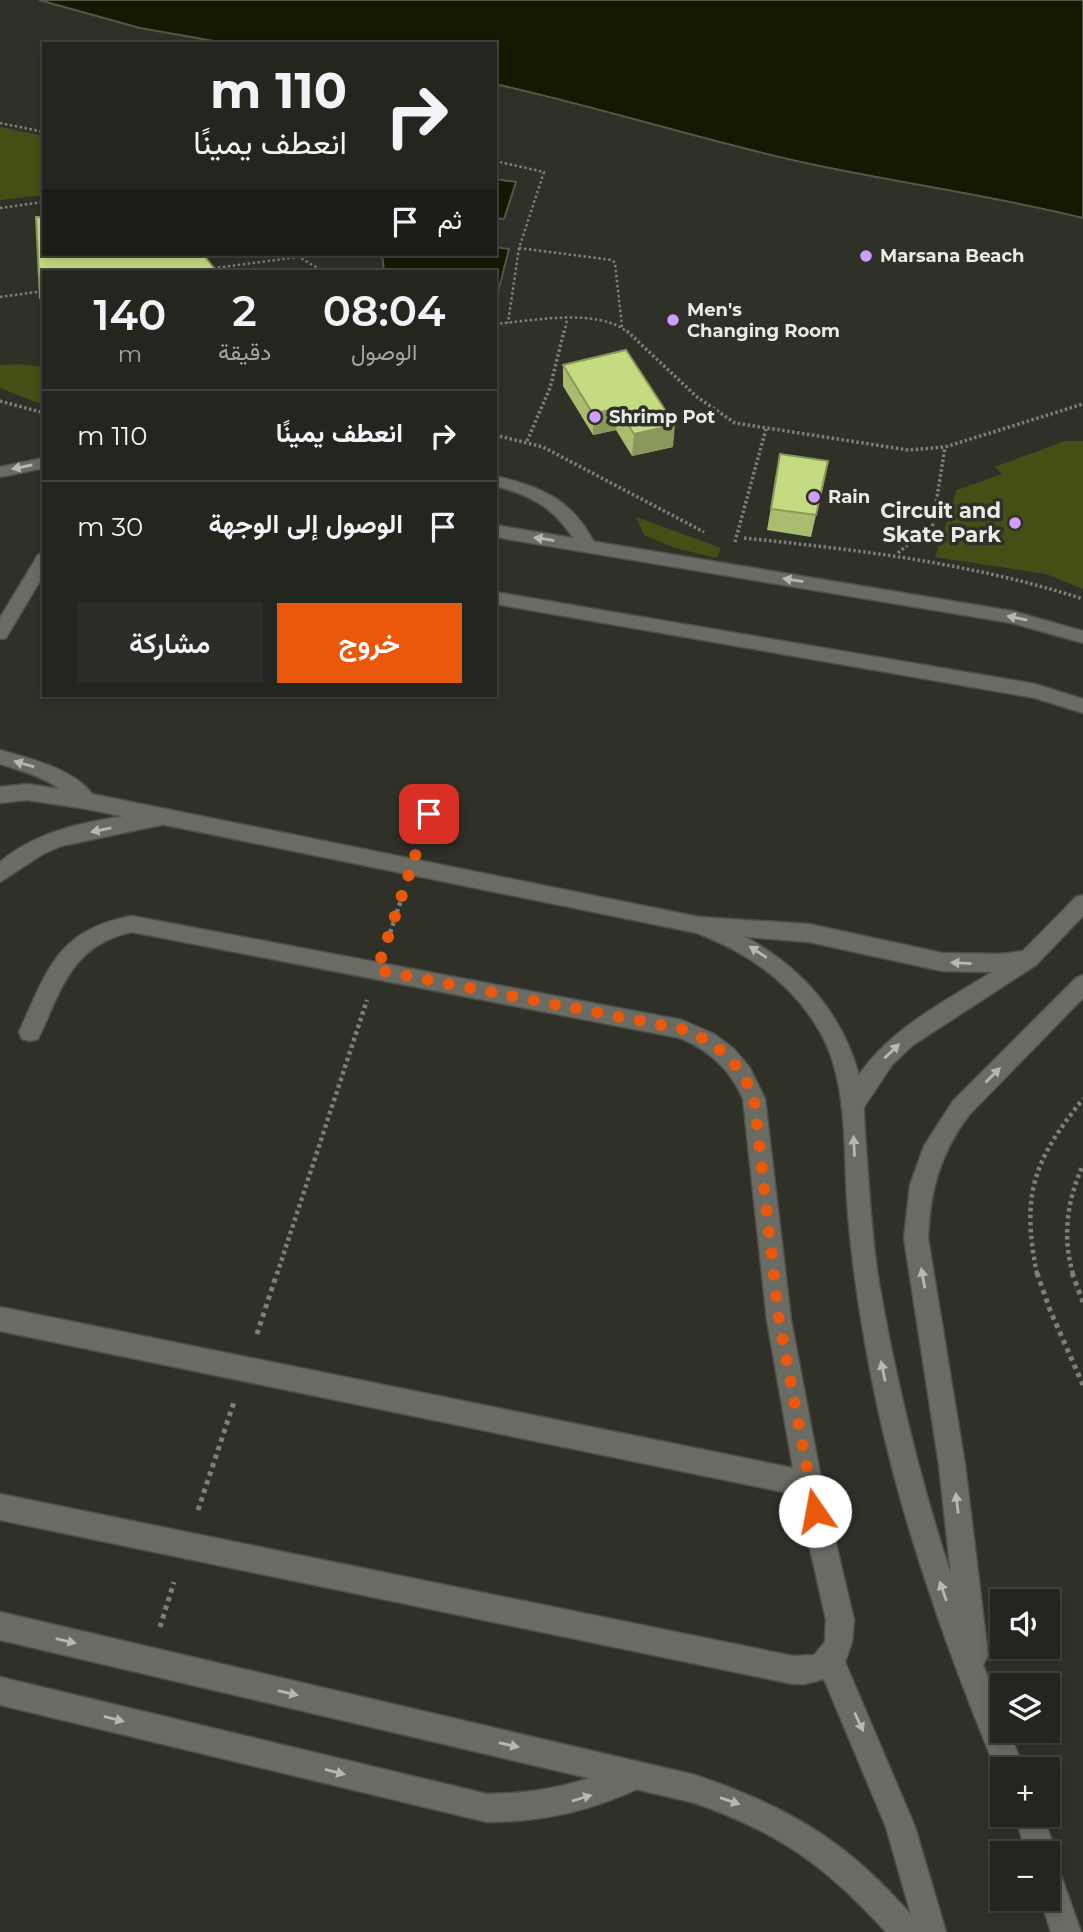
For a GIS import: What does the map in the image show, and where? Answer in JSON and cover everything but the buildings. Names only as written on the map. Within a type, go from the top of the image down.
[{"type":"street","points":[[0,472],[42,463]]},
{"type":"street","points":[[497,481],[518,486],[557,505],[577,525],[587,547]]},
{"type":"street","points":[[497,531],[1012,617],[1083,637]]},
{"type":"street","points":[[0,633],[42,562]]},
{"type":"street","points":[[497,598],[1035,691],[1083,706]]},
{"type":"street","points":[[0,757],[43,770],[60,779],[88,801]]},
{"type":"street","points":[[0,795],[27,792],[88,801],[699,925],[809,933],[942,962],[1001,963],[1029,959]]},
{"type":"street","points":[[0,874],[17,859],[55,840],[168,817]]},
{"type":"street","points":[[852,1106],[884,1058],[905,1038],[1029,959],[1083,903]]},
{"type":"street","points":[[699,925],[754,949],[780,968],[804,990],[823,1016],[838,1044],[848,1074],[866,1275],[882,1369],[906,1469],[938,1578],[978,1692],[1005,1757]]},
{"type":"street","points":[[0,1507],[793,1670],[807,1671],[830,1660],[838,1649],[841,1635],[840,1620],[809,1484],[779,1320],[754,1099],[747,1080],[735,1063],[703,1037],[682,1029],[150,926],[115,926],[83,941],[61,966],[30,1032]]},
{"type":"street","points":[[978,1692],[952,1465],[916,1238],[917,1208],[922,1179],[931,1153],[944,1129],[961,1108],[1083,984]]},
{"type":"street","points":[[0,1319],[809,1484]]},
{"type":"street","points":[[0,1626],[695,1788],[743,1805],[789,1829],[834,1859],[906,1932]]},
{"type":"street","points":[[830,1660],[896,1814],[925,1901],[931,1932]]},
{"type":"street","points":[[0,1691],[487,1808],[525,1809],[563,1804],[601,1792],[636,1775]]},
{"type":"street","points":[[1059,1911],[1066,1932]]},
{"type":"path","points":[[0,123],[42,132]]},
{"type":"path","points":[[497,161],[544,172],[519,248],[508,323]]},
{"type":"path","points":[[0,208],[42,202]]},
{"type":"path","points":[[519,248],[612,260],[615,263],[622,327]]},
{"type":"path","points":[[201,270],[291,256]]},
{"type":"path","points":[[299,256],[321,270]]},
{"type":"path","points":[[251,263],[254,270]]},
{"type":"path","points":[[0,297],[42,291]]},
{"type":"path","points":[[527,441],[550,388],[567,320]]},
{"type":"path","points":[[497,324],[607,320],[622,327],[697,397],[736,423],[908,450],[945,447],[1083,404]]},
{"type":"path","points":[[0,401],[42,412]]},
{"type":"path","points":[[727,569],[766,429]]},
{"type":"path","points":[[497,435],[527,441],[551,451],[702,531],[713,533]]},
{"type":"path","points":[[898,553],[920,534],[932,529],[945,447]]},
{"type":"path","points":[[725,535],[898,553],[1011,577],[1083,599]]},
{"type":"path","points":[[149,1661],[429,814]]},
{"type":"path","points":[[1083,1099],[1050,1139],[1038,1166],[1030,1196],[1029,1230],[1034,1265],[1046,1303],[1083,1385]]},
{"type":"path","points":[[1083,1166],[1069,1201],[1066,1230],[1069,1261],[1083,1302]]},
{"type":"green space","points":[[0,127],[42,136],[42,195],[0,200]]},
{"type":"green space","points":[[0,365],[42,367],[42,404],[0,388]]},
{"type":"green space","name":"Circuit and Skate Park","points":[[1065,441],[1083,441],[1083,589],[1046,574],[935,557],[957,490],[1002,474],[994,467]]},
{"type":"green space","points":[[636,517],[721,548],[717,558],[675,548],[644,535]]},
{"type":"shaded area","points":[[39,0],[1083,0],[1083,218],[806,163],[497,84],[497,42],[220,42],[140,28]]},
{"type":"shaded area","points":[[497,179],[516,182],[504,219],[497,218]]},
{"type":"shaded area","points":[[497,247],[509,249],[497,296],[497,270],[384,270],[382,256],[497,256]]},
{"type":"place","name":"Marsana Beach","points":[[866,256]]},
{"type":"place","name":"Men's Changing Room","points":[[673,320]]},
{"type":"place","name":"Shrimp Pot","points":[[595,417]]},
{"type":"place","name":"Rain","points":[[814,497]]},
{"type":"place","name":"Circuit and Skate Park","points":[[1015,523]]},
{"type":"route","points":[[429,814],[377,970],[682,1029],[703,1037],[720,1048],[747,1080],[757,1117],[779,1320],[815,1511]]}]
